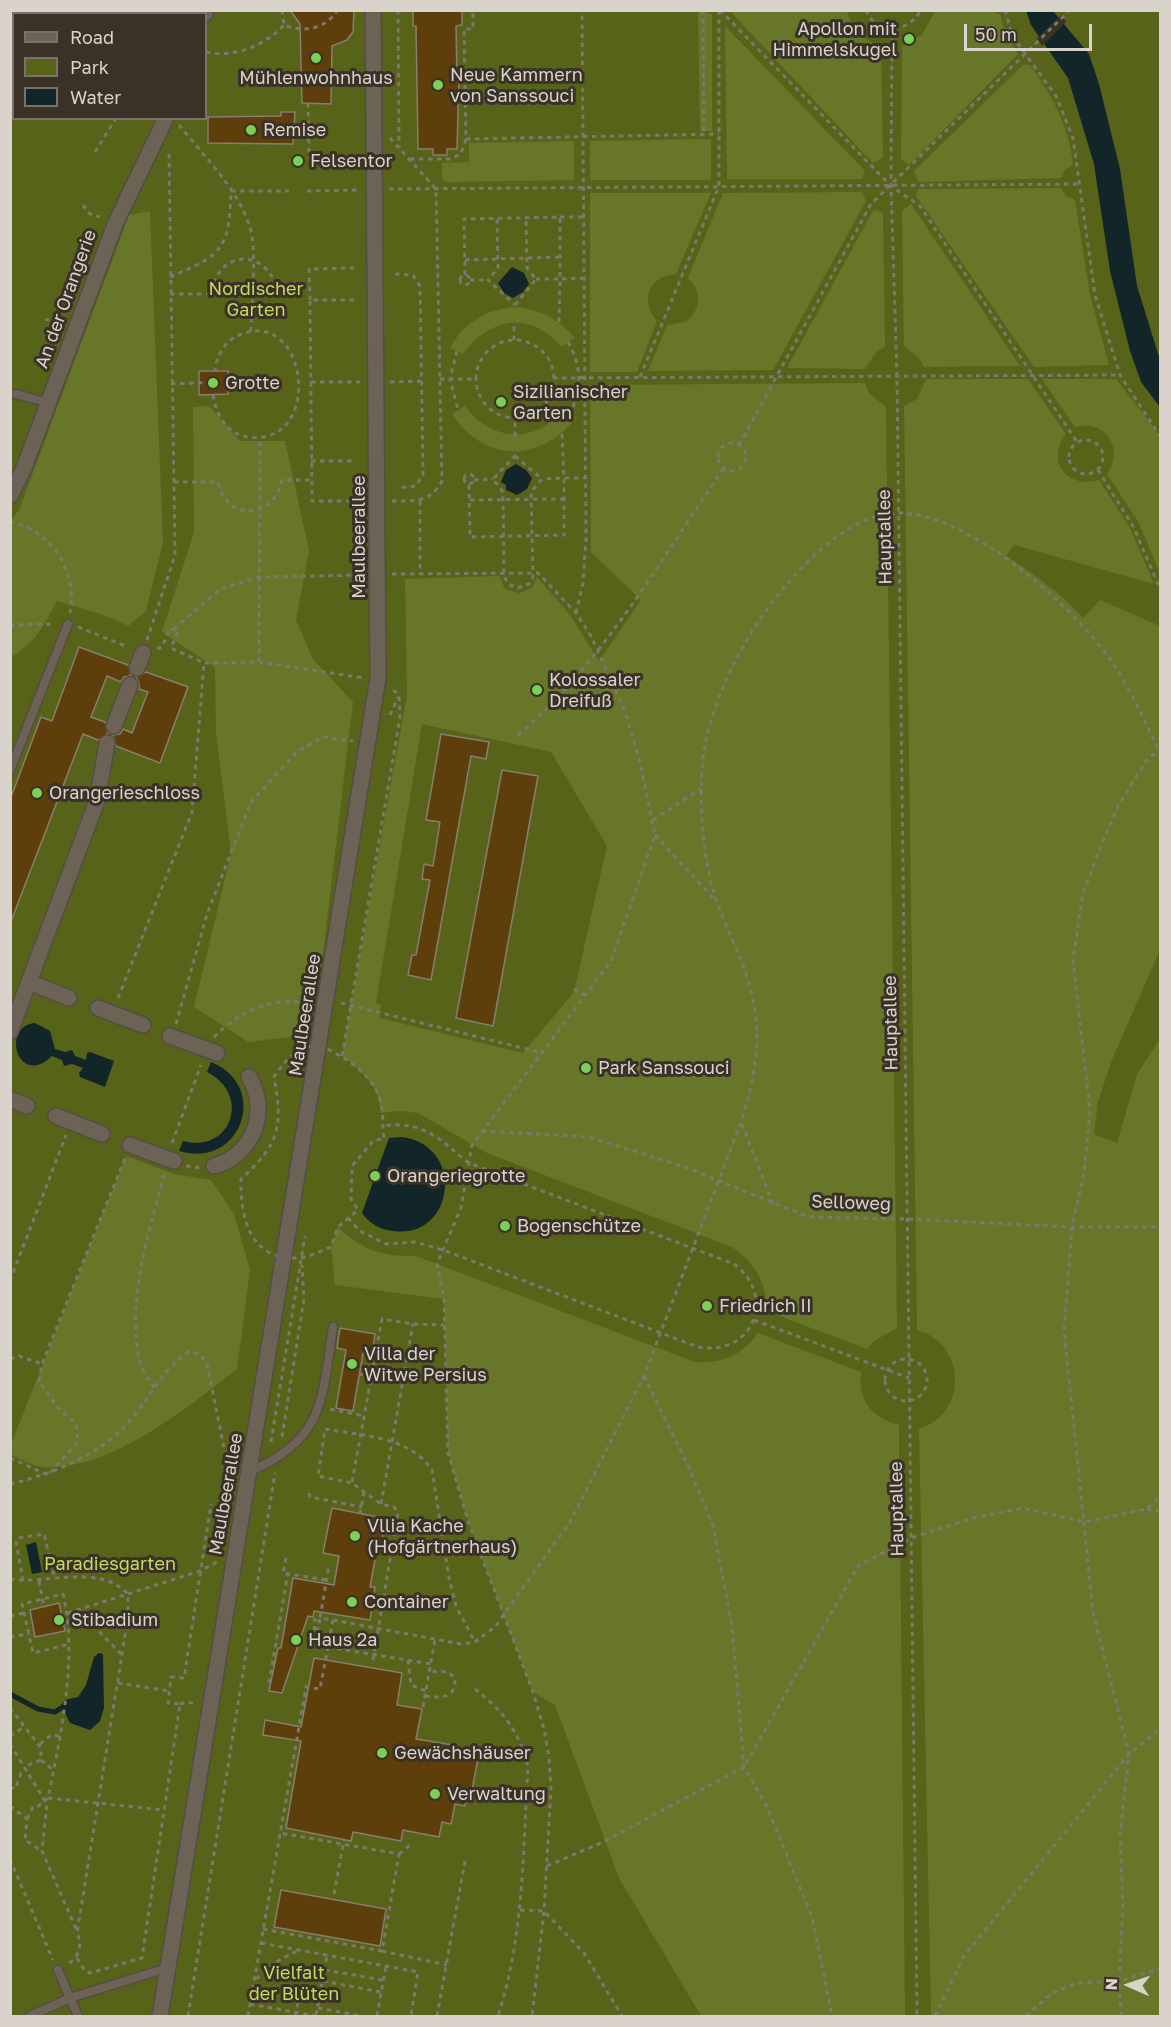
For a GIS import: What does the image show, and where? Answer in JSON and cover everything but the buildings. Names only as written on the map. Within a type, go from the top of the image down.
[{"type":"street","name":"Maulbeerallee","points":[[160,2016],[327,1005],[378,678],[378,501],[383,190],[373,10]]},
{"type":"street","name":"An der Orangerie","points":[[10,496],[49,403],[116,222],[171,120]]},
{"type":"street","points":[[137,668],[143,653]]},
{"type":"street","points":[[114,726],[130,685]]},
{"type":"street","points":[[10,1032],[97,801],[107,743]]},
{"type":"street","points":[[29,982],[69,998]]},
{"type":"street","points":[[105,1011],[143,1025]]},
{"type":"street","points":[[170,1036],[212,1051]]},
{"type":"street","points":[[223,1167],[248,1152],[260,1130],[264,1110],[261,1079]]},
{"type":"street","points":[[10,1099],[27,1106]]},
{"type":"street","points":[[56,1116],[102,1134]]},
{"type":"street","points":[[130,1146],[170,1160]]},
{"type":"lane","points":[[16,394],[49,403]]},
{"type":"lane","points":[[10,770],[68,624]]},
{"type":"lane","points":[[249,1471],[278,1458],[307,1432],[321,1401],[333,1327]]},
{"type":"lane","points":[[30,2016],[70,1998],[168,1968]]},
{"type":"lane","points":[[58,1970],[78,2016]]},
{"type":"path","points":[[282,10],[284,26]]},
{"type":"path","points":[[284,26],[294,29],[310,28],[330,20],[337,10]]},
{"type":"path","points":[[398,10],[399,147]]},
{"type":"path","points":[[409,159],[452,159],[461,153],[466,139],[464,29],[473,29],[473,10]]},
{"type":"path","points":[[576,613],[583,584],[585,478],[582,10]]},
{"type":"path","points":[[703,10],[704,134]]},
{"type":"path","points":[[640,377],[719,186],[719,10]]},
{"type":"path","points":[[719,10],[891,186],[920,206],[1077,442]]},
{"type":"path","points":[[866,10],[874,23],[892,30],[910,25],[921,10]]},
{"type":"path","points":[[1005,10],[1013,37],[1028,54],[1056,96],[1073,138],[1095,295],[1120,375],[1161,436]]},
{"type":"path","points":[[739,445],[871,204],[1028,54],[1070,10]]},
{"type":"path","points":[[207,52],[218,55],[245,50],[271,40],[284,26]]},
{"type":"path","name":"Hauptallee","points":[[892,30],[891,186],[897,378],[917,2016]]},
{"type":"path","points":[[308,103],[309,159]]},
{"type":"path","points":[[95,152],[115,120]]},
{"type":"path","points":[[171,120],[231,191],[249,225],[252,260],[251,332]]},
{"type":"path","points":[[466,139],[719,134]]},
{"type":"path","points":[[10,625],[68,624],[143,653],[175,555],[169,141]]},
{"type":"path","points":[[378,501],[420,501],[437,490],[442,481],[436,189],[405,154]]},
{"type":"path","points":[[307,191],[1080,184]]},
{"type":"path","points":[[231,191],[290,191]]},
{"type":"path","points":[[170,277],[200,265],[221,249],[230,225],[231,191]]},
{"type":"path","points":[[83,205],[90,214],[116,222]]},
{"type":"path","points":[[559,322],[560,217]]},
{"type":"path","points":[[470,280],[465,274],[464,219],[584,217]]},
{"type":"path","points":[[488,280],[498,268],[497,218]]},
{"type":"path","points":[[526,218],[527,268],[536,279]]},
{"type":"path","points":[[465,260],[560,257]]},
{"type":"path","points":[[170,294],[213,294],[214,281],[224,267],[239,259],[252,260],[266,268],[275,284],[309,284]]},
{"type":"path","points":[[354,268],[309,269],[311,461],[312,501],[357,501]]},
{"type":"path","points":[[395,274],[413,275],[420,286],[423,474],[416,486],[397,488]]},
{"type":"path","points":[[465,274],[460,277],[462,284],[467,284],[470,280],[488,280],[514,306],[536,279]]},
{"type":"path","points":[[536,279],[584,278]]},
{"type":"path","points":[[310,300],[354,300]]},
{"type":"path","points":[[514,323],[514,340]]},
{"type":"path","points":[[213,395],[220,418],[230,429],[246,436],[260,437],[276,432],[292,416],[298,391],[297,367],[290,349],[273,335],[251,332],[228,342],[218,358],[215,371]]},
{"type":"path","points":[[514,340],[533,345],[541,351],[548,359],[553,378],[545,402],[532,413],[515,418],[505,417],[488,407],[481,399],[476,379],[480,363],[490,349],[514,340]]},
{"type":"path","points":[[568,342],[576,359],[580,378],[576,402],[570,414]]},
{"type":"path","points":[[457,351],[450,380],[458,410]]},
{"type":"path","points":[[553,378],[776,376],[897,378],[1120,375]]},
{"type":"path","points":[[440,380],[476,379]]},
{"type":"path","points":[[171,384],[218,382]]},
{"type":"path","points":[[515,418],[515,436]]},
{"type":"path","points":[[469,484],[470,537],[564,535],[562,434]]},
{"type":"path","points":[[259,662],[260,437]]},
{"type":"path","points":[[1088,439],[1098,444],[1104,460],[1098,470],[1082,474],[1072,467],[1070,451],[1077,442],[1088,439]]},
{"type":"path","points":[[729,443],[739,445],[746,457],[744,465],[736,471],[723,469],[717,456],[721,448],[729,443]]},
{"type":"path","points":[[469,484],[474,480],[493,479],[515,454],[542,479],[585,478]]},
{"type":"path","points":[[311,461],[356,461]]},
{"type":"path","points":[[518,735],[547,711],[598,651],[723,469]]},
{"type":"path","points":[[1098,470],[1134,528],[1161,589]]},
{"type":"path","points":[[469,484],[464,482],[465,476],[470,474],[474,480]]},
{"type":"path","points":[[493,479],[503,492],[504,573],[508,584],[518,588],[529,584],[533,573],[531,492],[542,479]]},
{"type":"path","points":[[174,482],[218,482],[224,497],[234,507],[246,511],[259,510],[274,500],[282,480],[312,480]]},
{"type":"path","points":[[469,500],[564,499]]},
{"type":"path","points":[[420,501],[420,574]]},
{"type":"path","points":[[320,1618],[461,1644],[475,1642],[503,1617],[570,1522],[644,1376],[741,1122],[753,1084],[757,1047],[755,1011],[738,949],[717,902],[704,842],[701,789],[705,746],[715,708],[744,644],[769,608],[803,566],[825,547],[866,521],[898,513],[927,518],[984,544],[1033,578],[1067,607],[1106,653],[1160,749],[1146,761],[1118,806],[1083,893],[1073,960],[1090,1111],[1084,1173],[1072,1227],[1064,1330],[1093,1612],[1129,1754],[1120,1835],[1123,1908],[1119,1981],[1121,2016]]},
{"type":"path","points":[[10,522],[33,530],[51,543],[63,560],[71,581],[72,602],[68,624]]},
{"type":"path","points":[[162,648],[170,628],[174,629],[220,589],[259,577],[538,573],[576,613],[598,651],[625,711],[655,835],[611,961],[472,1145],[461,1208],[437,1264],[444,1299],[447,1453],[468,1521],[533,1692],[546,1739],[551,1788],[544,1911],[532,2016]]},
{"type":"path","points":[[174,629],[178,630],[171,648],[204,663],[259,662],[330,674],[378,678]]},
{"type":"path","points":[[105,1011],[192,812],[204,663]]},
{"type":"path","points":[[342,1056],[399,718],[399,695],[390,715]]},
{"type":"path","points":[[170,1036],[207,914],[251,802],[298,751],[322,737],[345,739],[369,746]]},
{"type":"path","points":[[653,820],[701,789]]},
{"type":"path","points":[[655,835],[717,902]]},
{"type":"path","points":[[574,989],[585,995]]},
{"type":"path","points":[[154,1388],[139,1361],[136,1328],[138,1287],[170,1160],[212,1051],[215,1036],[246,1010],[278,1000],[327,1005]]},
{"type":"path","points":[[351,1005],[543,1053]]},
{"type":"path","points":[[10,1281],[71,1122]]},
{"type":"path","points":[[741,1122],[774,1205]]},
{"type":"path","points":[[348,1218],[360,1231],[386,1244],[415,1242],[443,1250],[698,1347],[716,1348],[734,1343],[742,1337],[754,1320],[757,1297],[754,1285],[743,1270],[734,1264],[469,1162],[441,1139],[415,1125],[382,1126]]},
{"type":"path","name":"Selloweg","points":[[482,1131],[589,1137],[685,1167],[808,1217],[907,1218],[1072,1227],[1161,1227]]},
{"type":"path","points":[[48,1475],[78,1442],[76,1423],[60,1410],[39,1382],[42,1364],[130,1146]]},
{"type":"path","points":[[170,1160],[196,1168],[223,1167]]},
{"type":"path","points":[[188,2016],[304,1299],[302,1258]]},
{"type":"path","points":[[352,1483],[382,1319],[412,1324],[444,1324]]},
{"type":"path","points":[[754,1320],[909,1378]]},
{"type":"path","points":[[381,1504],[412,1324]]},
{"type":"path","points":[[10,1484],[48,1475],[101,1447],[135,1414],[168,1366],[188,1352],[200,1354],[210,1375],[226,1458],[234,1467],[249,1471]]},
{"type":"path","points":[[10,1359],[19,1356],[42,1364]]},
{"type":"path","points":[[909,1359],[922,1367],[927,1380],[922,1393],[909,1400],[891,1395],[885,1383],[887,1370],[898,1360],[909,1359]]},
{"type":"path","points":[[359,1374],[403,1381]]},
{"type":"path","points":[[644,1376],[689,1468],[713,1526],[732,1626],[744,1767],[767,1807],[812,1917],[832,2016]]},
{"type":"path","points":[[331,1404],[330,1409],[364,1416]]},
{"type":"path","points":[[373,1660],[398,1512],[394,1507],[381,1504],[352,1483],[318,1476],[325,1429],[392,1442],[417,1452],[432,1470],[449,1578],[456,1606],[475,1642]]},
{"type":"path","points":[[10,1458],[48,1475]]},
{"type":"path","points":[[360,1514],[364,1492]]},
{"type":"path","points":[[309,1493],[310,1497],[362,1507]]},
{"type":"path","points":[[1146,1509],[1161,1497]]},
{"type":"path","points":[[77,1958],[85,1971],[90,1973],[142,1958],[180,1704],[168,1703],[171,1677],[184,1678],[211,1504]]},
{"type":"path","points":[[547,1866],[601,1843],[744,1767],[858,1566],[911,1538],[973,1518],[1022,1508],[1085,1522],[1146,1509],[1161,1511]]},
{"type":"path","points":[[23,1581],[16,1541],[18,1538],[39,1533],[44,1534],[55,1579]]},
{"type":"path","points":[[68,1613],[200,1571],[236,1550]]},
{"type":"path","points":[[286,1558],[283,1573],[326,1580]]},
{"type":"path","points":[[313,1620],[316,1620],[314,1631],[317,1632],[329,1565]]},
{"type":"path","points":[[269,1683],[288,1574]]},
{"type":"path","points":[[10,1579],[39,1581],[100,1578],[121,1586],[128,1594],[129,1617],[77,1933]]},
{"type":"path","points":[[39,1581],[44,1607]]},
{"type":"path","points":[[11,1860],[58,1970],[77,1958],[81,1941],[42,1851],[47,1799],[54,1771],[70,1644],[68,1613],[63,1594],[22,1604],[33,1653],[70,1644]]},
{"type":"path","points":[[10,1616],[24,1613]]},
{"type":"path","points":[[68,1613],[84,1616],[123,1655]]},
{"type":"path","points":[[248,2016],[306,1687],[320,1689],[333,1620]]},
{"type":"path","points":[[10,1637],[28,1634]]},
{"type":"path","points":[[423,1707],[435,1639]]},
{"type":"path","points":[[328,1647],[431,1664]]},
{"type":"path","points":[[408,1660],[411,1685],[426,1691]]},
{"type":"path","points":[[425,1696],[447,1696],[455,1689],[455,1679],[449,1672],[429,1671]]},
{"type":"path","points":[[117,1683],[170,1691]]},
{"type":"path","points":[[475,1689],[498,1707],[512,1725],[524,1748],[528,1767],[520,1910],[510,1979],[498,2016]]},
{"type":"path","points":[[10,1708],[40,1744],[41,1760],[54,1771]]},
{"type":"path","points":[[10,1736],[24,1727]]},
{"type":"path","points":[[935,2016],[964,1956],[1129,1754],[1161,1730]]},
{"type":"path","points":[[40,1744],[51,1735],[59,1736]]},
{"type":"path","points":[[10,1744],[47,1799]]},
{"type":"path","points":[[10,1787],[15,1789],[22,1772],[41,1760]]},
{"type":"path","points":[[42,1851],[26,1840],[27,1820],[33,1807],[47,1799],[164,1810]]},
{"type":"path","points":[[10,1806],[27,1820]]},
{"type":"path","points":[[280,1833],[343,1842],[399,1854]]},
{"type":"path","points":[[334,1894],[343,1842]]},
{"type":"path","points":[[382,1951],[399,1854],[410,1845]]},
{"type":"path","points":[[437,2016],[465,1862]]},
{"type":"path","points":[[520,1910],[544,1911],[584,1953],[622,2016]]},
{"type":"path","points":[[263,1929],[447,1965]]},
{"type":"path","points":[[261,1943],[418,1972],[411,2016]]},
{"type":"path","points":[[255,1980],[274,1963],[299,1950]]},
{"type":"path","points":[[250,2004],[316,2016],[327,1955]]},
{"type":"path","points":[[274,1963],[299,1998],[319,2002]]},
{"type":"path","points":[[377,2016],[386,1966]]},
{"type":"path","points":[[1026,2016],[1052,1993],[1077,1983],[1119,1981],[1161,1969]]},
{"type":"path","points":[[325,1970],[383,1980]]},
{"type":"path","points":[[323,1981],[381,1992]]},
{"type":"path","points":[[296,2014],[299,1998]]},
{"type":"path","points":[[318,2008],[362,2016]]},
{"type":"green space","name":"Park Sanssouci","points":[[11,11],[1160,11],[1160,2016],[11,2016]]},
{"type":"green space","points":[[698,11],[712,14],[712,131],[700,131]]},
{"type":"green space","points":[[730,11],[847,11],[859,33],[869,41],[881,46],[883,158],[873,163]]},
{"type":"green space","points":[[935,11],[993,11],[1000,15],[1007,37],[1018,54],[909,165],[901,159],[902,46],[922,35]]},
{"type":"green space","points":[[725,26],[865,171],[862,179],[727,179]]},
{"type":"green space","points":[[1023,65],[1030,65],[1059,112],[1068,137],[1073,165],[1065,170],[1061,178],[918,182],[914,171]]},
{"type":"green space","points":[[711,139],[711,180],[590,180],[590,141]]},
{"type":"green space","points":[[574,141],[574,180],[448,182],[442,180],[442,163],[469,162],[469,143]]},
{"type":"green space","points":[[1061,188],[1066,196],[1075,200],[1090,295],[1109,365],[1034,367],[916,196],[918,189]]},
{"type":"green space","points":[[862,192],[866,201],[773,370],[648,371],[667,325],[686,322],[695,311],[698,294],[688,278],[723,193]]},
{"type":"green space","points":[[590,193],[711,193],[676,274],[659,279],[650,290],[649,305],[657,321],[637,372],[590,372]]},
{"type":"green space","points":[[911,204],[1020,366],[924,367],[919,358],[904,346],[902,211]]},
{"type":"green space","points":[[874,209],[883,213],[885,347],[876,352],[865,369],[787,368]]},
{"type":"green space","points":[[150,211],[163,543],[146,611],[128,626],[104,615],[57,601],[32,640],[11,657],[11,520],[19,510],[129,215]]},
{"type":"green space","points":[[514,307],[540,312],[548,316],[562,325],[575,338],[561,347],[537,327],[524,323],[510,323],[485,333],[463,354],[450,348],[469,324],[485,314]]},
{"type":"green space","points":[[926,379],[1028,379],[1066,434],[1060,444],[1058,454],[1063,470],[1069,477],[1077,480],[1088,482],[1099,480],[1130,528],[1154,584],[1014,545],[1006,556],[1047,584],[1083,618],[1100,600],[1160,626],[1160,950],[1111,1062],[1098,1102],[1094,1134],[1117,1143],[1137,1074],[1160,1039],[1160,2016],[931,2016],[919,1429],[935,1421],[946,1409],[953,1395],[955,1379],[953,1364],[945,1349],[933,1338],[917,1330],[904,406],[917,399]]},
{"type":"green space","points":[[1042,379],[1116,379],[1160,436],[1160,574],[1139,523],[1107,474],[1114,455],[1109,438],[1096,427],[1086,425],[1075,427]]},
{"type":"green space","points":[[865,383],[869,393],[886,407],[897,1328],[874,1341],[867,1349],[766,1311],[766,1301],[758,1274],[732,1247],[487,1153],[418,1113],[400,1111],[381,1113],[380,1103],[369,1080],[342,1056],[407,695],[405,579],[499,576],[505,589],[519,593],[532,588],[537,577],[570,615],[599,661],[641,600],[591,552],[590,385]],"holes":[[[422,724],[551,752],[607,846],[574,992],[523,1053],[379,1018],[381,1005],[376,1003]]]},
{"type":"green space","points":[[209,406],[240,441],[285,441],[309,550],[296,620],[313,659],[353,702],[321,970],[291,1037],[248,1042],[194,1007],[231,854],[216,733],[215,667],[162,632],[194,532],[193,407]]},
{"type":"green space","points":[[465,406],[475,418],[487,426],[500,432],[514,434],[540,429],[563,408],[576,418],[561,433],[546,443],[529,449],[512,451],[496,449],[480,442],[465,430],[452,414]]},
{"type":"green space","points":[[126,1156],[174,1174],[211,1180],[234,1214],[250,1270],[237,1369],[171,1418],[120,1448],[94,1459],[68,1466],[42,1467],[31,1464],[12,1455],[11,1444]]},
{"type":"green space","points":[[338,1227],[364,1247],[394,1255],[416,1256],[695,1362],[723,1360],[745,1347],[758,1333],[861,1372],[862,1391],[874,1413],[899,1425],[905,2016],[701,2016],[619,1878],[555,1705],[533,1692],[468,1521],[448,1453],[444,1299],[335,1285],[331,1247]]},
{"type":"water","points":[[1026,11],[1053,11],[1089,54],[1099,84],[1120,169],[1137,286],[1160,360],[1160,407],[1141,382],[1130,351],[1110,271],[1094,164],[1068,78],[1031,25]]},
{"type":"water","points":[[512,267],[524,273],[529,284],[523,292],[513,298],[504,293],[498,283]]},
{"type":"water","points":[[516,464],[526,470],[532,478],[527,489],[517,495],[506,490],[506,485],[501,482],[506,470]]},
{"type":"water","points":[[35,1023],[50,1031],[55,1049],[65,1052],[72,1050],[75,1056],[86,1060],[87,1053],[90,1052],[114,1061],[105,1087],[80,1077],[79,1073],[83,1068],[72,1064],[64,1066],[62,1060],[52,1056],[40,1064],[30,1065],[22,1061],[16,1043],[18,1034],[24,1027]]},
{"type":"water","points":[[211,1062],[229,1073],[240,1089],[244,1106],[241,1123],[232,1138],[219,1148],[201,1154],[179,1151],[183,1141],[200,1143],[213,1139],[224,1131],[230,1120],[232,1107],[229,1094],[221,1082],[207,1072]]},
{"type":"water","points":[[402,1137],[423,1144],[437,1157],[444,1173],[445,1191],[440,1208],[429,1221],[414,1230],[393,1231],[375,1225],[362,1213],[389,1138]]},
{"type":"water","points":[[36,1542],[42,1572],[32,1574],[26,1545]]},
{"type":"water","points":[[99,1653],[103,1654],[104,1708],[100,1721],[90,1730],[70,1723],[61,1705],[65,1700],[78,1697],[86,1685],[94,1657]]},
{"type":"pier","points":[[1061,15],[1066,22],[1042,46],[1037,38]]},
{"type":"waterway","points":[[10,1694],[38,1709],[55,1712],[61,1708]]},
{"type":"place","name":"Apollon mit Himmelskugel","points":[[909,39]]},
{"type":"place","name":"Mühlenwohnhaus","points":[[316,58]]},
{"type":"place","name":"Neue Kammern von Sanssouci","points":[[438,85]]},
{"type":"place","name":"Remise","points":[[251,130]]},
{"type":"place","name":"Felsentor","points":[[298,161]]},
{"type":"place","name":"Grotte","points":[[213,383]]},
{"type":"place","name":"Sizilianischer Garten","points":[[501,402]]},
{"type":"place","name":"Kolossaler Dreifuß","points":[[537,690]]},
{"type":"place","name":"Orangerieschloss","points":[[37,793]]},
{"type":"place","name":"Park Sanssouci","points":[[586,1068]]},
{"type":"place","name":"Orangeriegrotte","points":[[375,1176]]},
{"type":"place","name":"Bogenschütze","points":[[505,1226]]},
{"type":"place","name":"Friedrich II","points":[[707,1306]]},
{"type":"place","name":"Villa der Witwe Persius","points":[[352,1364]]},
{"type":"place","name":"Vllia Kache (Hofgärtnerhaus)","points":[[355,1536]]},
{"type":"place","name":"Container","points":[[352,1602]]},
{"type":"place","name":"Stibadium","points":[[59,1620]]},
{"type":"place","name":"Haus 2a","points":[[296,1640]]},
{"type":"place","name":"Gewächshäuser","points":[[382,1753]]},
{"type":"place","name":"Verwaltung","points":[[435,1794]]},
{"type":"park label","name":"Nordischer Garten","points":[[256,299]]},
{"type":"park label","name":"Paradiesgarten","points":[[110,1564]]},
{"type":"park label","name":"Vielfalt der Blüten","points":[[294,1983]]}]
